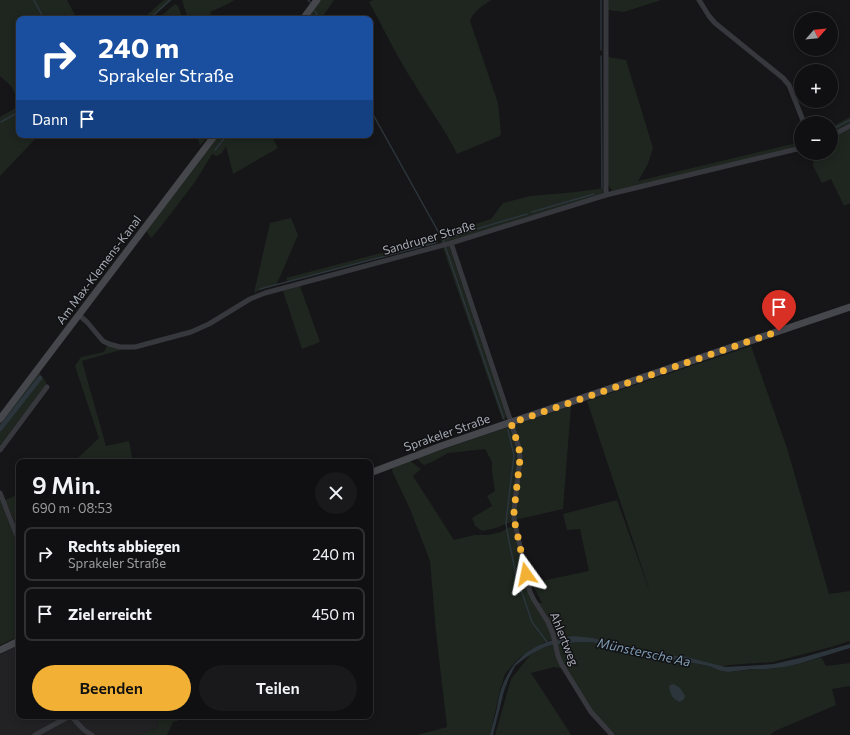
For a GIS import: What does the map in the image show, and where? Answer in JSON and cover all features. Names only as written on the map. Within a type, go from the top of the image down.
[{"type":"main road","points":[[305,16],[317,0]]},
{"type":"main road","name":"Am Max-Klemens-Kanal","points":[[0,419],[213,138]]},
{"type":"main road","name":"Sprakeler Straße","points":[[373,472],[434,449],[850,307]]},
{"type":"main road","points":[[0,650],[16,642]]},
{"type":"street","points":[[606,0],[606,195]]},
{"type":"street","points":[[699,0],[715,23],[783,78],[789,85],[801,116]]},
{"type":"street","points":[[838,132],[850,126]]},
{"type":"street","name":"Sandruper Straße","points":[[79,315],[103,341],[120,347],[135,347],[191,332],[209,324],[255,296],[446,244],[606,195],[794,150]]},
{"type":"street","name":"Ahlertweg","points":[[446,244],[518,444],[520,459],[514,523],[530,592],[546,618],[553,634],[556,649],[562,665],[587,707],[595,718],[612,735]]},
{"type":"street","points":[[0,450],[47,387]]},
{"type":"street","points":[[0,493],[16,533]]},
{"type":"street","points":[[35,735],[64,719]]},
{"type":"street","points":[[73,719],[84,730],[92,735]]},
{"type":"shaded area","points":[[0,0],[67,0],[75,16],[16,16],[16,96],[11,86],[0,76]]},
{"type":"shaded area","points":[[164,0],[172,0],[154,16],[145,16]]},
{"type":"shaded area","points":[[182,0],[234,0],[210,12],[212,16],[187,16]]},
{"type":"shaded area","points":[[321,0],[334,0],[323,16],[308,16]]},
{"type":"shaded area","points":[[373,0],[491,0],[476,12],[470,21],[498,103],[500,136],[457,154],[396,53],[369,2]]},
{"type":"shaded area","points":[[608,0],[661,0],[624,12],[608,10]]},
{"type":"shaded area","points":[[175,4],[178,6],[182,16],[161,16]]},
{"type":"shaded area","points":[[607,57],[626,60],[653,148],[648,164],[638,181],[794,144],[794,147],[708,169],[612,191],[608,184]]},
{"type":"shaded area","points":[[16,108],[16,138],[36,138],[0,176],[0,117]]},
{"type":"shaded area","points":[[850,117],[850,123],[838,129],[838,123]]},
{"type":"shaded area","points":[[850,129],[850,203],[844,206],[831,179],[822,183],[813,166],[814,160],[838,160],[838,135]]},
{"type":"shaded area","points":[[198,138],[207,138],[200,146]]},
{"type":"shaded area","points":[[216,138],[273,138],[278,148],[233,174],[226,146],[222,153],[217,156],[212,154],[195,182],[151,238],[146,231]]},
{"type":"shaded area","points":[[604,188],[602,194],[442,243],[440,238],[452,234],[457,230],[491,219],[503,203],[530,196]]},
{"type":"shaded area","points":[[291,218],[298,235],[279,279],[276,285],[254,293],[270,223]]},
{"type":"shaded area","points":[[438,238],[438,243],[288,282],[286,278]]},
{"type":"shaded area","points":[[449,246],[507,417],[502,419],[443,248]]},
{"type":"shaded area","points":[[300,286],[320,342],[302,349],[283,291]]},
{"type":"shaded area","points":[[107,346],[124,349],[82,361],[106,446],[129,441],[132,459],[74,459],[79,457],[99,438],[75,366],[81,357],[104,352]]},
{"type":"shaded area","points":[[751,346],[787,448],[829,594],[850,591],[850,641],[773,662],[729,665],[722,667],[683,656],[670,656],[593,638],[561,638],[547,641],[519,658],[505,674],[490,735],[417,735],[447,727],[436,632],[430,561],[410,509],[392,471],[393,468],[409,460],[421,469],[413,476],[454,540],[474,535],[488,535],[501,532],[511,527],[514,530],[533,602],[542,603],[532,583],[589,571],[580,529],[567,530],[563,514],[617,500],[652,598],[587,401]]},
{"type":"shaded area","points":[[39,372],[46,382],[46,385],[0,445],[0,423]]},
{"type":"shaded area","points":[[571,406],[563,509],[519,519],[496,528],[482,531],[475,526],[472,518],[492,506],[487,496],[495,491],[492,462],[485,449],[448,453],[424,465],[417,458]]},
{"type":"shaded area","points":[[16,495],[16,524],[5,500]]},
{"type":"shaded area","points":[[0,500],[16,540],[16,637],[0,645]]},
{"type":"shaded area","points":[[569,642],[591,642],[638,652],[663,660],[688,662],[709,666],[728,672],[784,667],[822,658],[826,666],[850,663],[850,686],[832,689],[836,705],[775,731],[770,735],[616,735],[593,712],[566,669],[554,667],[531,673],[570,735],[495,735],[511,679],[531,654],[545,647]]},
{"type":"shaded area","points":[[16,647],[16,719],[157,719],[158,727],[140,735],[0,735],[0,655]]},
{"type":"shaded area","points":[[157,719],[182,719],[173,722],[167,735],[140,735],[158,727]]},
{"type":"water","name":"Münstersche Aa","points":[[574,636],[593,638],[670,656],[683,656],[725,667],[774,664],[850,644],[850,648],[784,667],[728,672],[709,666],[688,662],[663,660],[638,652],[591,642],[552,645],[531,654],[515,666],[504,691],[493,735],[490,735],[500,692],[512,667],[528,651],[538,646],[549,641]]},
{"type":"water","points":[[673,684],[680,688],[685,696],[680,702],[675,700],[671,694],[669,687]]},
{"type":"waterway","points":[[34,0],[42,16]]},
{"type":"waterway","points":[[152,16],[170,0]]},
{"type":"waterway","points":[[601,0],[601,50]]},
{"type":"waterway","points":[[315,11],[318,16]]},
{"type":"waterway","points":[[601,56],[602,188]]},
{"type":"waterway","points":[[1,122],[16,114]]},
{"type":"waterway","points":[[373,114],[439,233]]},
{"type":"waterway","points":[[838,126],[850,120]]},
{"type":"waterway","points":[[215,150],[225,138]]},
{"type":"waterway","points":[[532,212],[594,194]]},
{"type":"waterway","points":[[444,243],[443,242],[445,239],[450,237],[527,214]]},
{"type":"waterway","points":[[260,289],[435,243]]},
{"type":"waterway","points":[[445,246],[504,419]]},
{"type":"waterway","points":[[0,429],[40,378]]},
{"type":"waterway","points":[[508,430],[514,455],[506,522],[507,531],[516,575],[532,622],[547,642]]},
{"type":"route","points":[[526,574],[514,523],[520,459],[519,448],[511,423],[779,331]]}]
